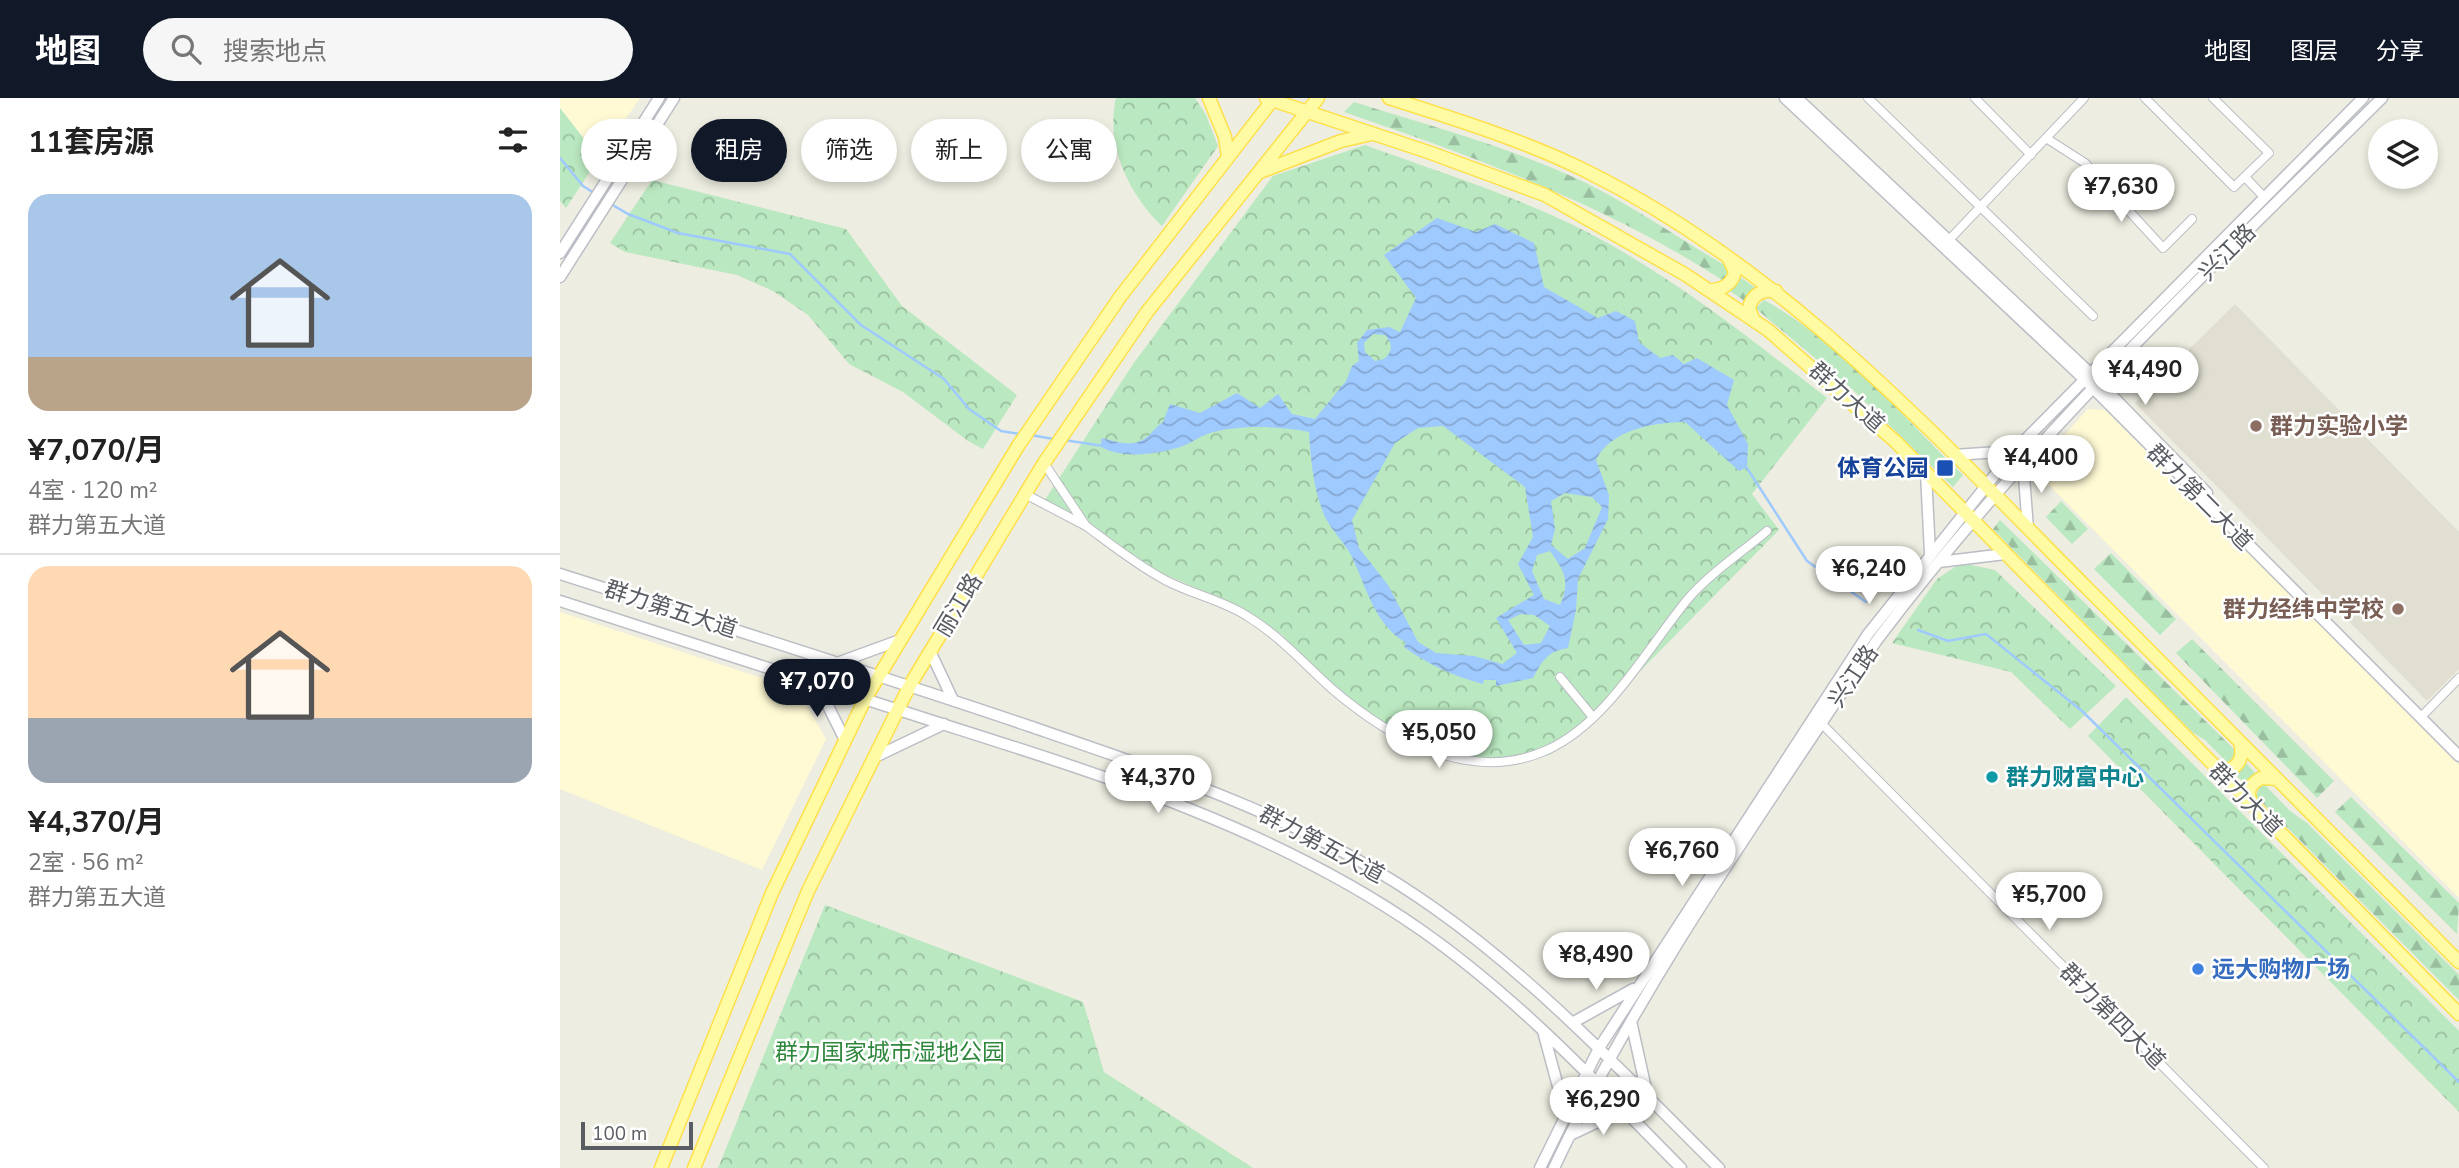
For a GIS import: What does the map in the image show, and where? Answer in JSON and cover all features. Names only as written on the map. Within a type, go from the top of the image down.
[{"type":"main road","points":[[560,253],[659,98]]},
{"type":"main road","points":[[560,277],[674,98]]},
{"type":"main road","points":[[1209,98],[1225,137],[1228,157]]},
{"type":"main road","name":"丽江路","points":[[694,1168],[808,891],[910,685],[1044,463],[1147,312],[1318,98]]},
{"type":"main road","name":"群力大道","points":[[1389,98],[1414,103],[1544,152],[1588,172],[1727,256],[1776,291],[1847,350],[1954,455],[2459,962]]},
{"type":"main road","name":"群力第二大道","points":[[1785,98],[2090,380],[2459,756]]},
{"type":"main road","name":"群力第二大道","points":[[1797,98],[1949,240],[2459,750]]},
{"type":"main road","name":"兴江路","points":[[1540,1168],[1586,1071],[1636,988],[1930,554],[1968,515],[1994,495],[2090,380],[2264,197],[2363,98]]},
{"type":"main road","name":"兴江路","points":[[1900,601],[1939,562],[1984,485],[2014,451],[2382,98]]},
{"type":"main road","name":"丽江路","points":[[661,1168],[772,892],[865,699],[1018,446],[1120,297],[1271,99]]},
{"type":"main road","name":"群力大道","points":[[1271,99],[1545,195],[1710,290],[1753,319],[1849,398],[1926,473],[2459,1014]]},
{"type":"main road","points":[[1257,173],[1341,141],[1374,134]]},
{"type":"main road","points":[[1710,290],[1721,289],[1734,277],[1734,268],[1727,256]]},
{"type":"main road","points":[[1753,319],[1749,309],[1752,299],[1762,291],[1776,291]]},
{"type":"main road","points":[[1954,455],[2014,451]]},
{"type":"main road","points":[[2023,463],[2028,529]]},
{"type":"main road","points":[[1926,473],[1930,554]]},
{"type":"main road","points":[[1939,562],[2005,554]]},
{"type":"main road","name":"群力第五大道","points":[[560,574],[910,685],[1175,775],[1302,830],[1364,863],[1433,907],[1496,956],[1599,1048],[1719,1168]]},
{"type":"main road","name":"群力第五大道","points":[[560,601],[1098,774],[1247,833],[1297,857],[1418,929],[1479,973],[1586,1071],[1681,1168]]},
{"type":"main road","points":[[837,663],[900,640]]},
{"type":"main road","points":[[930,651],[953,700]]},
{"type":"main road","points":[[817,684],[845,740]]},
{"type":"main road","name":"兴江路","points":[[1554,1168],[1596,1083],[1631,1021],[1818,720]]},
{"type":"main road","points":[[873,758],[944,724]]},
{"type":"main road","points":[[2215,768],[2228,770],[2240,762],[2243,754],[2239,741]]},
{"type":"main road","points":[[2252,806],[2248,795],[2250,786],[2261,778],[2277,779]]},
{"type":"main road","points":[[1572,1023],[1636,988]]},
{"type":"main road","points":[[1631,1021],[1648,1098]]},
{"type":"main road","points":[[1544,1031],[1566,1116]]},
{"type":"main road","points":[[1570,1135],[1623,1110]]},
{"type":"street","points":[[1868,98],[2093,316]]},
{"type":"street","points":[[1976,98],[2031,155]]},
{"type":"street","points":[[1949,240],[2084,98]]},
{"type":"street","points":[[2145,98],[2234,187],[2269,153],[2213,98]]},
{"type":"street","points":[[2046,138],[2085,163],[2162,248],[2192,219]]},
{"type":"street","points":[[2245,177],[2264,197]]},
{"type":"street","points":[[1044,463],[1086,526]]},
{"type":"street","points":[[1025,494],[1086,526],[1167,581],[1245,614],[1282,639],[1343,696],[1396,735],[1441,756],[1479,763],[1517,759],[1548,750],[1592,716],[1618,690],[1689,598],[1767,531]]},
{"type":"street","points":[[1560,677],[1592,716]]},
{"type":"street","points":[[2423,715],[2459,678]]},
{"type":"street","name":"群力第四大道","points":[[1818,720],[2264,1168]]},
{"type":"shaded area","points":[[560,98],[640,98],[626,119],[581,119],[581,135],[560,108]]},
{"type":"shaded area","points":[[2235,304],[2459,532],[2459,669],[2427,701],[2135,403]]},
{"type":"shaded area","points":[[2088,409],[2105,410],[2459,765],[2459,898],[2038,474],[2039,463]]},
{"type":"shaded area","points":[[560,612],[798,690],[826,739],[762,870],[560,789]]},
{"type":"green space","points":[[1116,98],[1195,98],[1206,115],[1218,146],[1162,226],[1139,199],[1122,168],[1117,151],[1117,119],[1113,119]]},
{"type":"green space","points":[[1354,102],[1475,140],[1564,173],[1626,205],[1726,266],[1730,272],[1722,280],[1678,253],[1586,205],[1490,165],[1344,112]]},
{"type":"green space","points":[[560,108],[581,135],[581,182],[583,182],[566,208],[560,201]]},
{"type":"green space","name":"体育公园","points":[[1365,145],[1521,202],[1582,229],[1694,298],[1827,398],[1752,494],[1779,530],[1584,728],[1550,755],[1489,767],[1442,759],[1385,727],[1325,686],[1282,635],[1243,608],[1161,573],[1041,506],[1133,364],[1273,176]]},
{"type":"green space","points":[[651,182],[660,182],[846,229],[902,306],[1017,395],[983,449],[968,441],[903,392],[849,364],[808,315],[773,291],[737,275],[625,252],[610,243]]},
{"type":"green space","points":[[1740,277],[1757,289],[1746,302],[1730,291]]},
{"type":"green space","points":[[1764,300],[1818,337],[1893,404],[1963,475],[1953,487],[1852,389],[1760,312],[1756,308]]},
{"type":"green space","points":[[2061,501],[2088,529],[2072,544],[2046,517]]},
{"type":"green space","points":[[2000,520],[2237,752],[2233,762],[2228,763],[2205,740],[2192,732],[1993,529]]},
{"type":"green space","points":[[2111,553],[2176,619],[2160,635],[2094,569]]},
{"type":"green space","points":[[1961,563],[1995,570],[2116,686],[2070,729],[2011,672],[1892,643],[1937,579]]},
{"type":"green space","points":[[2192,639],[2334,781],[2317,798],[2176,653]]},
{"type":"green space","points":[[2126,697],[2459,1031],[2459,1112],[2088,736]]},
{"type":"green space","points":[[2246,763],[2257,775],[2246,785],[2235,774]]},
{"type":"green space","points":[[2260,786],[2266,786],[2290,811],[2307,823],[2459,975],[2459,1000],[2256,796]]},
{"type":"green space","points":[[2351,797],[2459,903],[2457,934],[2335,812]]},
{"type":"green space","name":"群力国家城市湿地公园","points":[[825,905],[1083,1002],[1104,1072],[1253,1168],[718,1168]]},
{"type":"water","points":[[1437,218],[1476,232],[1495,224],[1534,243],[1544,287],[1598,318],[1616,311],[1635,321],[1639,342],[1660,358],[1673,355],[1684,364],[1697,358],[1734,380],[1727,405],[1748,444],[1747,467],[1739,471],[1685,422],[1647,426],[1622,435],[1612,441],[1596,460],[1609,495],[1608,519],[1578,579],[1576,610],[1568,648],[1546,658],[1533,678],[1496,686],[1496,680],[1484,680],[1483,684],[1442,669],[1404,647],[1406,643],[1386,626],[1379,615],[1352,557],[1325,517],[1315,485],[1309,432],[1285,428],[1245,427],[1207,434],[1173,449],[1140,454],[1118,453],[1100,446],[1102,438],[1125,443],[1147,437],[1163,422],[1170,404],[1200,413],[1237,393],[1260,408],[1278,394],[1292,414],[1315,419],[1346,381],[1352,366],[1359,361],[1357,343],[1367,330],[1389,327],[1400,332],[1416,298],[1384,255]],"holes":[[[1373,334],[1385,335],[1391,347],[1384,359],[1375,361],[1365,352],[1364,343]],[[1443,426],[1525,487],[1533,537],[1518,564],[1534,595],[1496,618],[1517,653],[1502,664],[1474,656],[1436,653],[1418,642],[1388,585],[1359,548],[1352,520],[1395,443],[1418,428]],[[1565,493],[1592,497],[1602,507],[1585,548],[1568,559],[1551,545],[1555,529],[1551,501]],[[1550,551],[1564,576],[1565,589],[1560,605],[1544,599],[1532,571],[1537,555]],[[1521,614],[1534,615],[1550,626],[1541,643],[1524,645],[1508,620]]]},
{"type":"waterway","points":[[560,158],[583,186],[594,193]]},
{"type":"waterway","points":[[611,204],[628,214],[678,233],[790,254],[861,325],[944,379],[969,409],[1001,431],[1020,434]]},
{"type":"waterway","points":[[1030,435],[1054,439]]},
{"type":"waterway","points":[[1064,440],[1103,446]]},
{"type":"waterway","points":[[1745,465],[1807,561],[1866,602]]},
{"type":"waterway","points":[[1918,630],[1948,641],[1986,634],[2082,711],[2459,1082]]},
{"type":"place","name":"群力实验小学","points":[[2256,426]]},
{"type":"place","name":"体育公园","points":[[1945,468]]},
{"type":"place","name":"群力经纬中学校","points":[[2398,609]]},
{"type":"place","name":"群力财富中心","points":[[1992,777]]},
{"type":"place","name":"远大购物广场","points":[[2198,969]]}]
